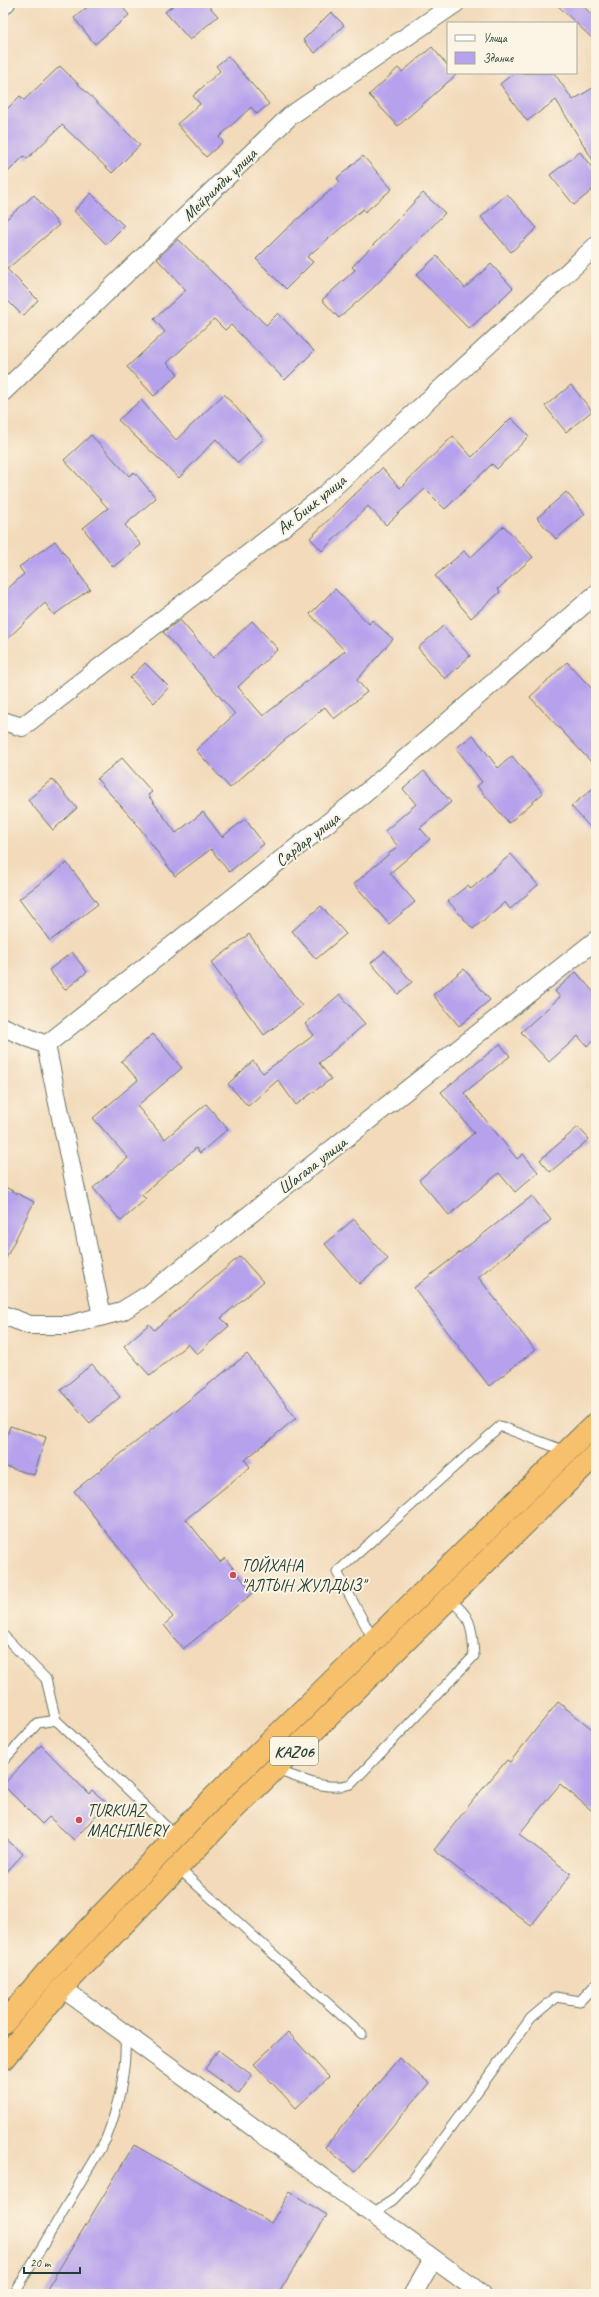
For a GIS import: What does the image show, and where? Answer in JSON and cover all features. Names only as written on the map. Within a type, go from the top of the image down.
[{"type":"highway","name":"KАZ06","points":[[3,2024],[46,1973],[177,1837],[596,1423]]},
{"type":"highway","name":"KАZ06","points":[[3,2059],[62,1988],[275,1769],[596,1454]]},
{"type":"street","points":[[3,6],[6,3]]},
{"type":"street","name":"Мейримди улица","points":[[3,392],[290,116],[456,3]]},
{"type":"street","name":"Ак Биик улица","points":[[3,721],[22,727],[325,495],[596,246]]},
{"type":"street","name":"Сардар улица","points":[[46,1045],[363,795],[596,594]]},
{"type":"street","name":"Шагала улица","points":[[3,1315],[30,1325],[69,1325],[122,1311],[148,1295],[596,940]]},
{"type":"street","points":[[3,1027],[46,1045],[102,1316]]},
{"type":"street","points":[[62,1988],[482,2294]]},
{"type":"street","points":[[413,2294],[433,2259]]},
{"type":"lane","points":[[374,1641],[337,1572],[500,1426],[566,1452]]},
{"type":"lane","points":[[275,1769],[324,1786],[336,1788],[350,1784],[474,1656],[472,1628],[462,1609],[448,1599]]},
{"type":"lane","points":[[3,1635],[46,1679],[56,1721],[177,1837]]},
{"type":"lane","points":[[3,1762],[38,1723],[56,1721]]},
{"type":"lane","points":[[178,1868],[362,2034]]},
{"type":"lane","points":[[371,2214],[393,2200],[414,2178],[531,2018],[556,1997],[580,2001],[596,1984]]},
{"type":"lane","points":[[14,2294],[106,2139],[115,2115],[124,2074],[125,2034]]},
{"type":"building","points":[[92,3],[119,3],[129,15],[95,44],[74,18]]},
{"type":"building","points":[[176,3],[206,3],[218,16],[190,40],[165,12]]},
{"type":"building","points":[[555,3],[580,3],[596,19],[596,42],[577,24],[577,22],[575,22]]},
{"type":"building","points":[[331,12],[344,25],[315,53],[303,40]]},
{"type":"building","points":[[432,47],[447,65],[447,74],[456,75],[398,126],[369,95],[398,68],[402,72]]},
{"type":"building","points":[[228,56],[269,104],[257,114],[251,107],[219,137],[223,142],[206,157],[177,124],[200,104],[193,96],[220,71],[216,66]]},
{"type":"building","points":[[60,66],[140,145],[112,173],[62,125],[27,159],[24,156],[3,177],[3,113],[20,96],[24,100]]},
{"type":"building","points":[[513,74],[555,74],[573,100],[596,86],[596,165],[556,100],[527,121],[500,84]]},
{"type":"building","points":[[580,152],[596,173],[596,187],[574,205],[550,175]]},
{"type":"building","points":[[363,156],[392,189],[365,212],[363,209],[307,257],[313,262],[286,289],[256,259],[284,231],[340,182],[337,178]]},
{"type":"building","points":[[91,193],[124,226],[106,244],[74,211]]},
{"type":"building","points":[[423,193],[445,213],[374,287],[339,318],[322,300],[355,270],[352,267]]},
{"type":"building","points":[[507,194],[537,228],[511,252],[481,217]]},
{"type":"building","points":[[34,195],[59,225],[7,269],[38,300],[23,316],[3,296],[3,222]]},
{"type":"building","points":[[178,239],[266,325],[278,313],[314,351],[285,380],[231,325],[225,330],[214,319],[167,363],[178,374],[154,396],[127,367],[165,332],[154,319],[186,290],[157,259]]},
{"type":"building","points":[[437,256],[465,288],[491,264],[513,288],[469,329],[416,275]]},
{"type":"building","points":[[571,385],[592,411],[566,432],[545,406]]},
{"type":"building","points":[[224,394],[264,439],[238,463],[216,439],[179,478],[118,420],[141,400],[176,440]]},
{"type":"building","points":[[511,418],[529,436],[497,469],[492,464],[445,509],[425,489],[386,525],[368,506],[322,551],[310,538],[382,468],[400,488],[453,436],[472,457]]},
{"type":"building","points":[[91,435],[129,476],[134,472],[156,498],[125,525],[141,545],[113,567],[83,528],[108,508],[64,460]]},
{"type":"building","points":[[566,492],[585,514],[556,539],[537,518]]},
{"type":"building","points":[[504,526],[533,557],[498,589],[500,592],[471,618],[435,576],[464,551],[470,558]]},
{"type":"building","points":[[55,541],[90,589],[54,615],[45,603],[3,643],[3,593],[24,574],[19,567]]},
{"type":"building","points":[[335,589],[369,624],[372,620],[393,639],[357,680],[367,692],[334,719],[325,707],[230,788],[196,750],[235,714],[163,632],[180,620],[213,658],[252,621],[278,649],[238,687],[263,716],[345,651],[310,614]]},
{"type":"building","points":[[443,626],[470,656],[445,679],[418,648]]},
{"type":"building","points":[[567,662],[596,693],[596,767],[530,697]]},
{"type":"building","points":[[145,663],[169,687],[154,703],[130,678]]},
{"type":"building","points":[[473,735],[498,768],[512,756],[543,793],[509,823],[477,786],[482,782],[456,748]]},
{"type":"building","points":[[122,758],[152,792],[148,795],[176,833],[203,812],[222,837],[245,819],[264,844],[229,872],[211,849],[175,876],[136,823],[97,779]]},
{"type":"building","points":[[424,771],[451,802],[420,828],[430,839],[390,873],[415,902],[389,924],[354,884],[398,846],[385,831],[416,804],[403,789]]},
{"type":"building","points":[[52,779],[77,808],[53,830],[28,800]]},
{"type":"building","points":[[596,786],[596,834],[571,806]]},
{"type":"building","points":[[511,854],[538,885],[510,909],[505,902],[473,929],[448,901],[468,885],[471,889]]},
{"type":"building","points":[[67,863],[98,904],[50,941],[19,899]]},
{"type":"building","points":[[321,906],[346,934],[316,959],[292,931]]},
{"type":"building","points":[[249,934],[302,1006],[264,1035],[211,963]]},
{"type":"building","points":[[385,951],[412,982],[398,994],[371,963]]},
{"type":"building","points":[[72,952],[87,972],[65,990],[49,970]]},
{"type":"building","points":[[464,969],[490,1000],[459,1026],[433,995]]},
{"type":"building","points":[[576,972],[596,995],[596,1038],[587,1046],[578,1036],[549,1062],[521,1032],[560,997],[555,991]]},
{"type":"building","points":[[340,994],[365,1024],[319,1063],[331,1079],[296,1105],[278,1080],[248,1106],[228,1084],[253,1061],[263,1073],[314,1035],[305,1024]]},
{"type":"building","points":[[153,1034],[182,1068],[137,1106],[165,1139],[206,1104],[228,1129],[200,1153],[196,1148],[142,1195],[146,1199],[121,1221],[93,1188],[128,1158],[93,1118],[138,1080],[121,1061]]},
{"type":"building","points":[[500,1044],[510,1056],[464,1093],[517,1159],[523,1154],[538,1172],[515,1192],[499,1173],[449,1215],[419,1180],[474,1133],[441,1092]]},
{"type":"building","points":[[578,1127],[589,1139],[550,1172],[540,1160]]},
{"type":"building","points":[[3,1186],[34,1202],[3,1264]]},
{"type":"building","points":[[532,1196],[551,1220],[478,1277],[535,1350],[489,1386],[414,1288]]},
{"type":"building","points":[[354,1219],[388,1259],[359,1284],[325,1244]]},
{"type":"building","points":[[240,1256],[263,1282],[221,1318],[229,1326],[197,1354],[188,1344],[150,1376],[124,1346],[149,1324],[154,1330]]},
{"type":"building","points":[[247,1354],[296,1418],[245,1460],[250,1467],[186,1519],[220,1562],[225,1558],[253,1593],[183,1649],[164,1625],[173,1617],[74,1491]]},
{"type":"building","points":[[92,1364],[120,1397],[90,1423],[61,1390]]},
{"type":"building","points":[[10,1426],[46,1437],[34,1475],[3,1466],[3,1449]]},
{"type":"building","points":[[558,1702],[596,1732],[596,1814],[560,1784],[519,1834],[571,1874],[531,1926],[434,1850],[474,1799],[507,1760],[510,1762]]},
{"type":"building","points":[[41,1745],[89,1794],[92,1790],[107,1803],[74,1840],[49,1817],[42,1824],[3,1785]]},
{"type":"building","points":[[3,1836],[23,1854],[3,1876]]},
{"type":"building","points":[[288,2032],[329,2077],[296,2108],[254,2064]]},
{"type":"building","points":[[218,2050],[252,2075],[239,2094],[205,2069]]},
{"type":"building","points":[[399,2058],[429,2083],[355,2172],[325,2147]]},
{"type":"building","points":[[134,2145],[271,2223],[290,2192],[327,2215],[278,2294],[44,2294]]},
{"type":"place","name":"ТОЙХАНА \"АЛТЫН ЖУЛДЫЗ\"","points":[[233,1575]]},
{"type":"place","name":"TURKUAZ MACHINERY","points":[[79,1820]]}]
